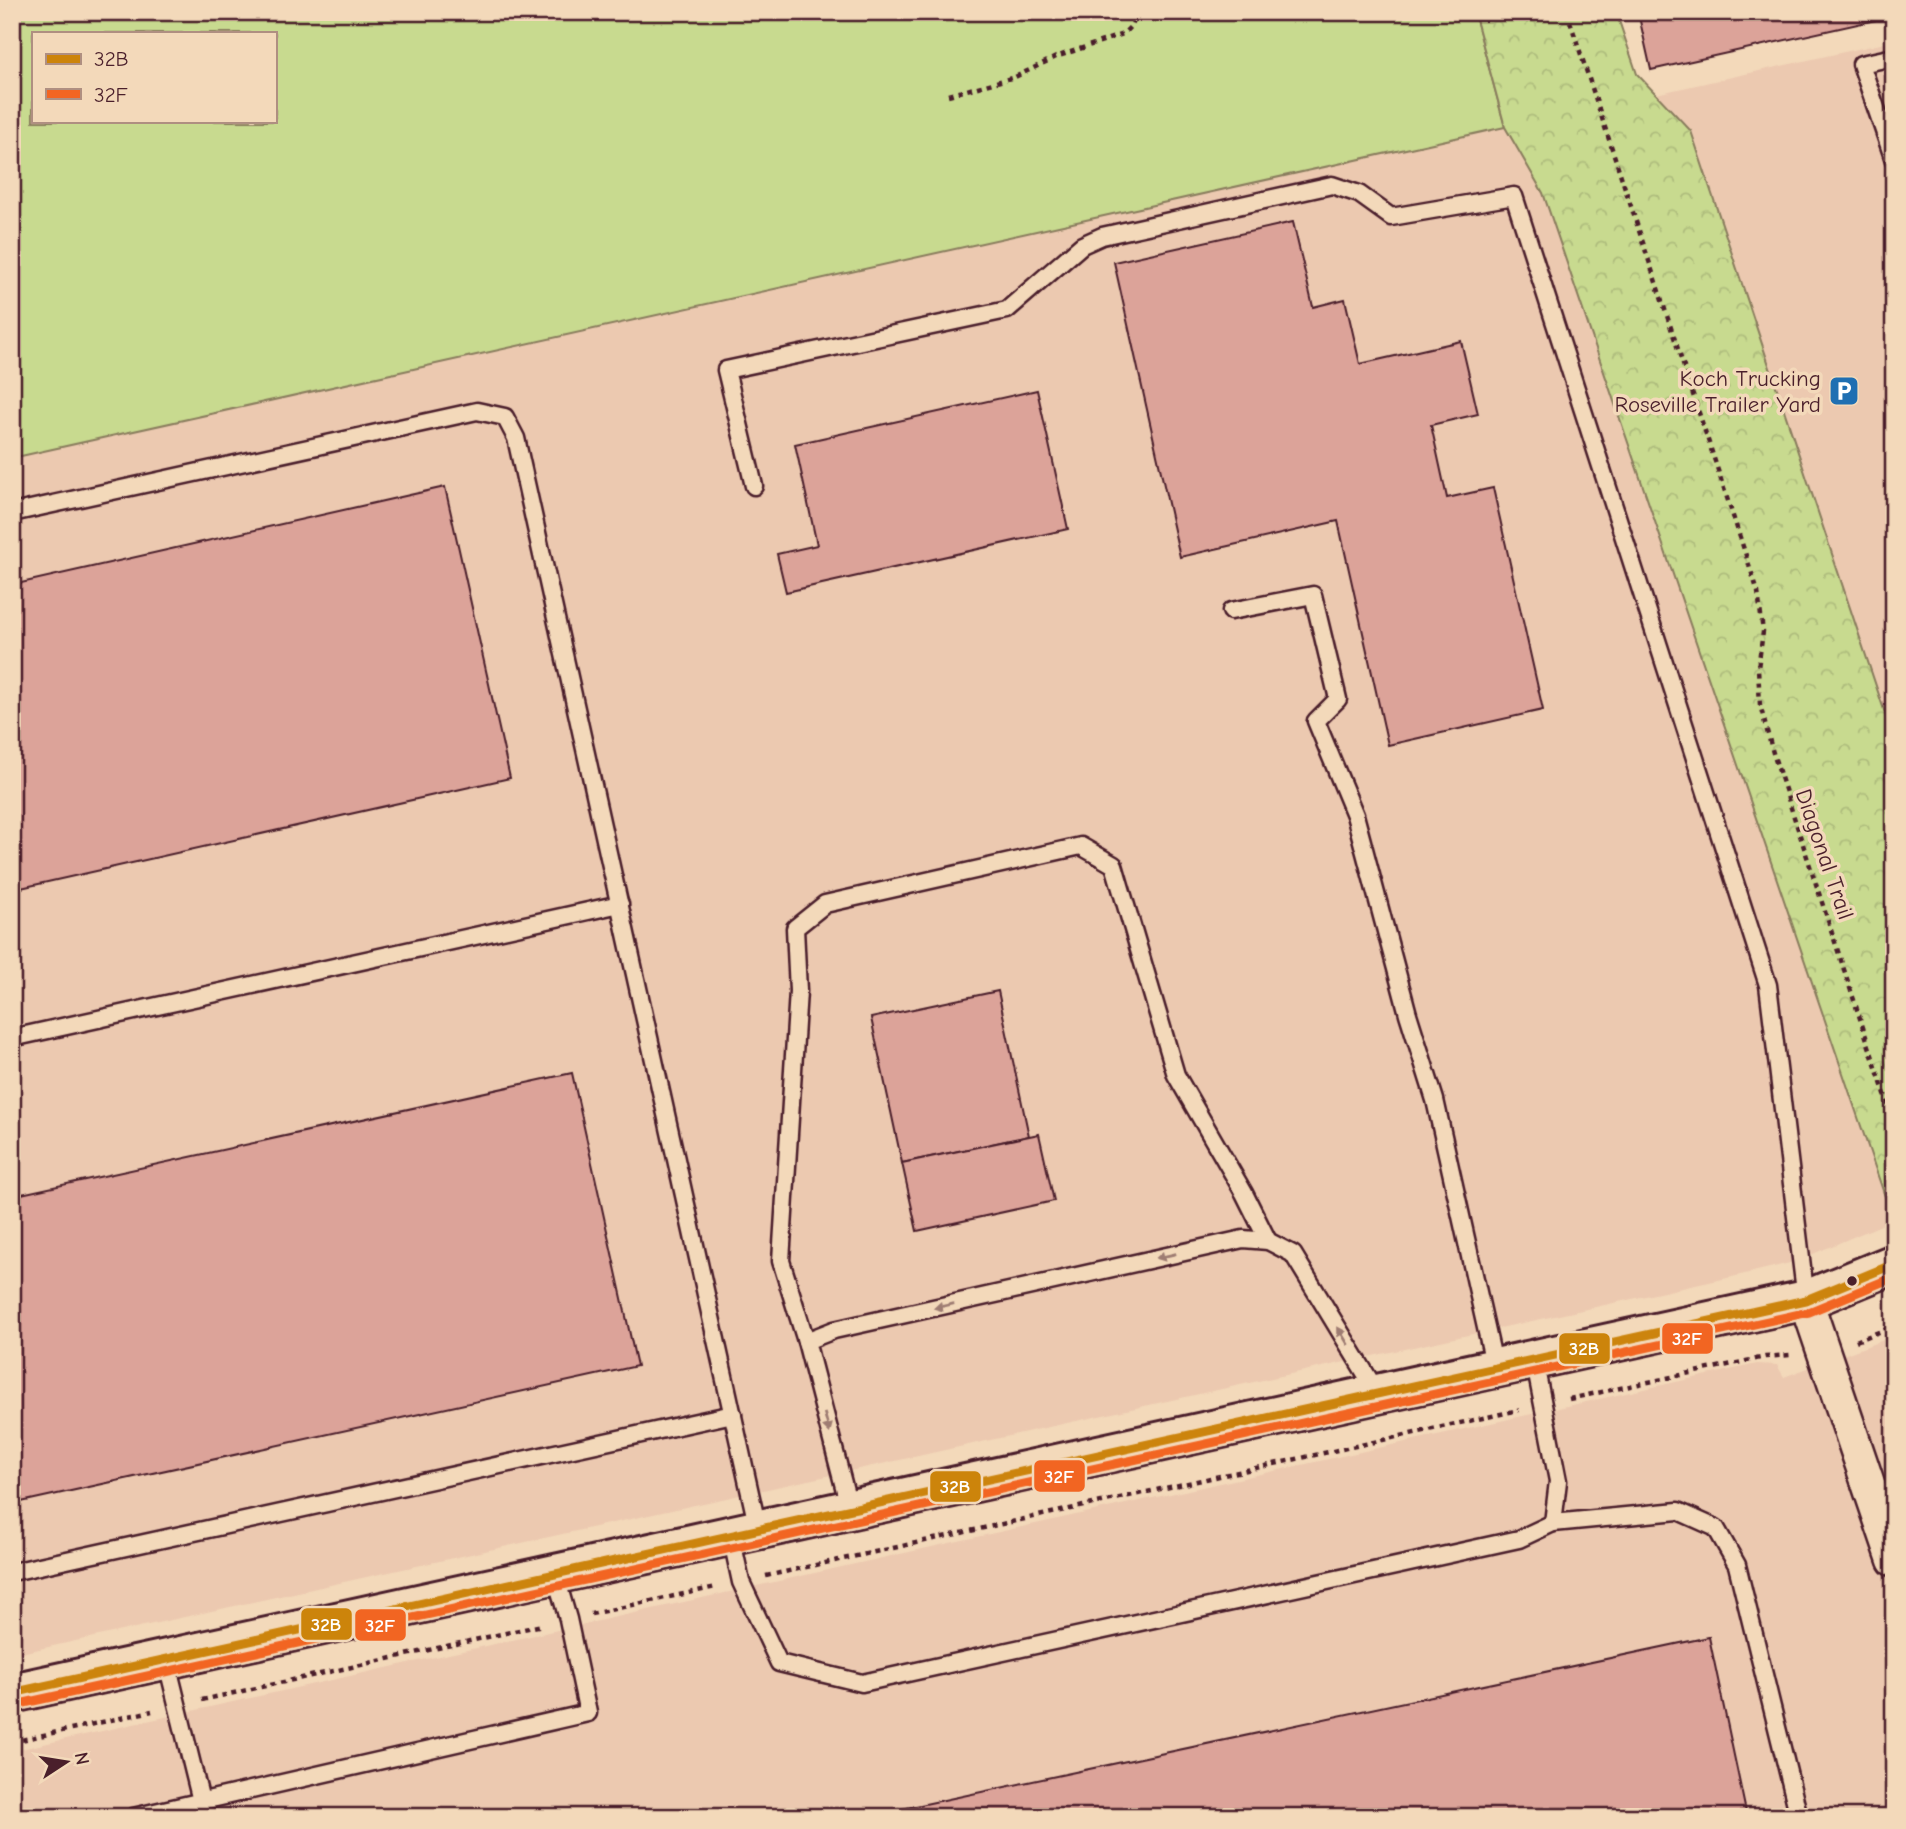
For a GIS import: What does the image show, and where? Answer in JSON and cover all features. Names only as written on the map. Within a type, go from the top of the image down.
[{"type":"street","points":[[12,1693],[1807,1300],[1894,1264]]},
{"type":"street","points":[[1807,1300],[1894,1560]]},
{"type":"lane","points":[[1894,57],[1861,64],[1894,160]]},
{"type":"lane","points":[[754,486],[726,370],[1007,310],[1083,245],[1102,236],[1332,185],[1359,194],[1391,217],[1514,196],[1768,985],[1807,1300]]},
{"type":"lane","points":[[12,513],[477,411],[505,417],[516,438],[733,1414],[744,1533],[741,1582],[779,1663],[862,1684],[1520,1539],[1553,1523],[1678,1511],[1716,1528],[1737,1564],[1799,1817]]},
{"type":"lane","points":[[1231,611],[1313,594],[1338,699],[1316,720],[1355,815],[1408,1014],[1435,1100],[1495,1368]]},
{"type":"lane","points":[[850,1510],[806,1341],[781,1261],[798,991],[795,928],[825,904],[1081,846],[1114,865],[1175,1075],[1244,1193],[1268,1241]]},
{"type":"lane","points":[[12,1038],[620,904]]},
{"type":"lane","points":[[806,1341],[834,1330],[1242,1239],[1268,1241],[1293,1254],[1378,1394]]},
{"type":"lane","points":[[1534,1359],[1558,1481],[1553,1523]]},
{"type":"lane","points":[[12,1572],[733,1414]]},
{"type":"lane","points":[[133,1817],[588,1713],[568,1619],[555,1574]]},
{"type":"lane","points":[[166,1659],[201,1801]]},
{"type":"path","points":[[948,95],[1015,77],[1056,57],[1123,34],[1132,24],[1136,12]]},
{"type":"path","name":"Diagonal Trail","points":[[1566,12],[1758,592],[1763,632],[1758,668],[1760,705],[1773,753],[1894,1122]]},
{"type":"path","points":[[12,1742],[1765,1357],[1825,1354],[1894,1325]]},
{"type":"shaded area","name":"Koch Trucking Roseville Trailer Yard","points":[[1894,41],[1894,740],[1691,131],[1656,94]]},
{"type":"shaded area","points":[[1505,127],[1543,193],[1893,1220],[1794,1262],[1732,1277],[12,1655],[12,458]]},
{"type":"shaded area","points":[[1894,1336],[1894,1817],[12,1817],[12,1751],[1757,1364],[1777,1365],[1784,1377]]},
{"type":"green space","points":[[12,12],[1474,12],[1505,127],[12,458]]},
{"type":"green space","points":[[1474,12],[1616,12],[1637,74],[1691,131],[1894,740],[1893,1220],[1543,193],[1505,127]]},
{"type":"building","points":[[1638,12],[1894,12],[1894,16],[1651,70]]},
{"type":"building","points":[[1293,222],[1313,307],[1345,299],[1360,364],[1461,341],[1478,414],[1431,425],[1447,498],[1493,488],[1543,710],[1388,745],[1338,521],[1180,557],[1114,262]]},
{"type":"building","points":[[1037,390],[1068,529],[786,592],[777,554],[817,545],[795,444]]},
{"type":"building","points":[[445,487],[510,778],[12,890],[12,585]]},
{"type":"building","points":[[998,991],[1029,1136],[902,1163],[871,1018]]},
{"type":"building","points":[[572,1073],[637,1366],[12,1504],[12,1196]]},
{"type":"building","points":[[1039,1134],[1054,1201],[917,1231],[902,1163]]},
{"type":"building","points":[[1709,1637],[1747,1817],[864,1817]]},
{"type":"transit line","name":"32B","points":[[12,1693],[1806,1300],[1894,1264]]},
{"type":"transit line","name":"32F","points":[[15,1705],[1809,1312],[1894,1277]]},
{"type":"place","name":"Koch Trucking Roseville Trailer Yard","points":[[1844,391]]}]
